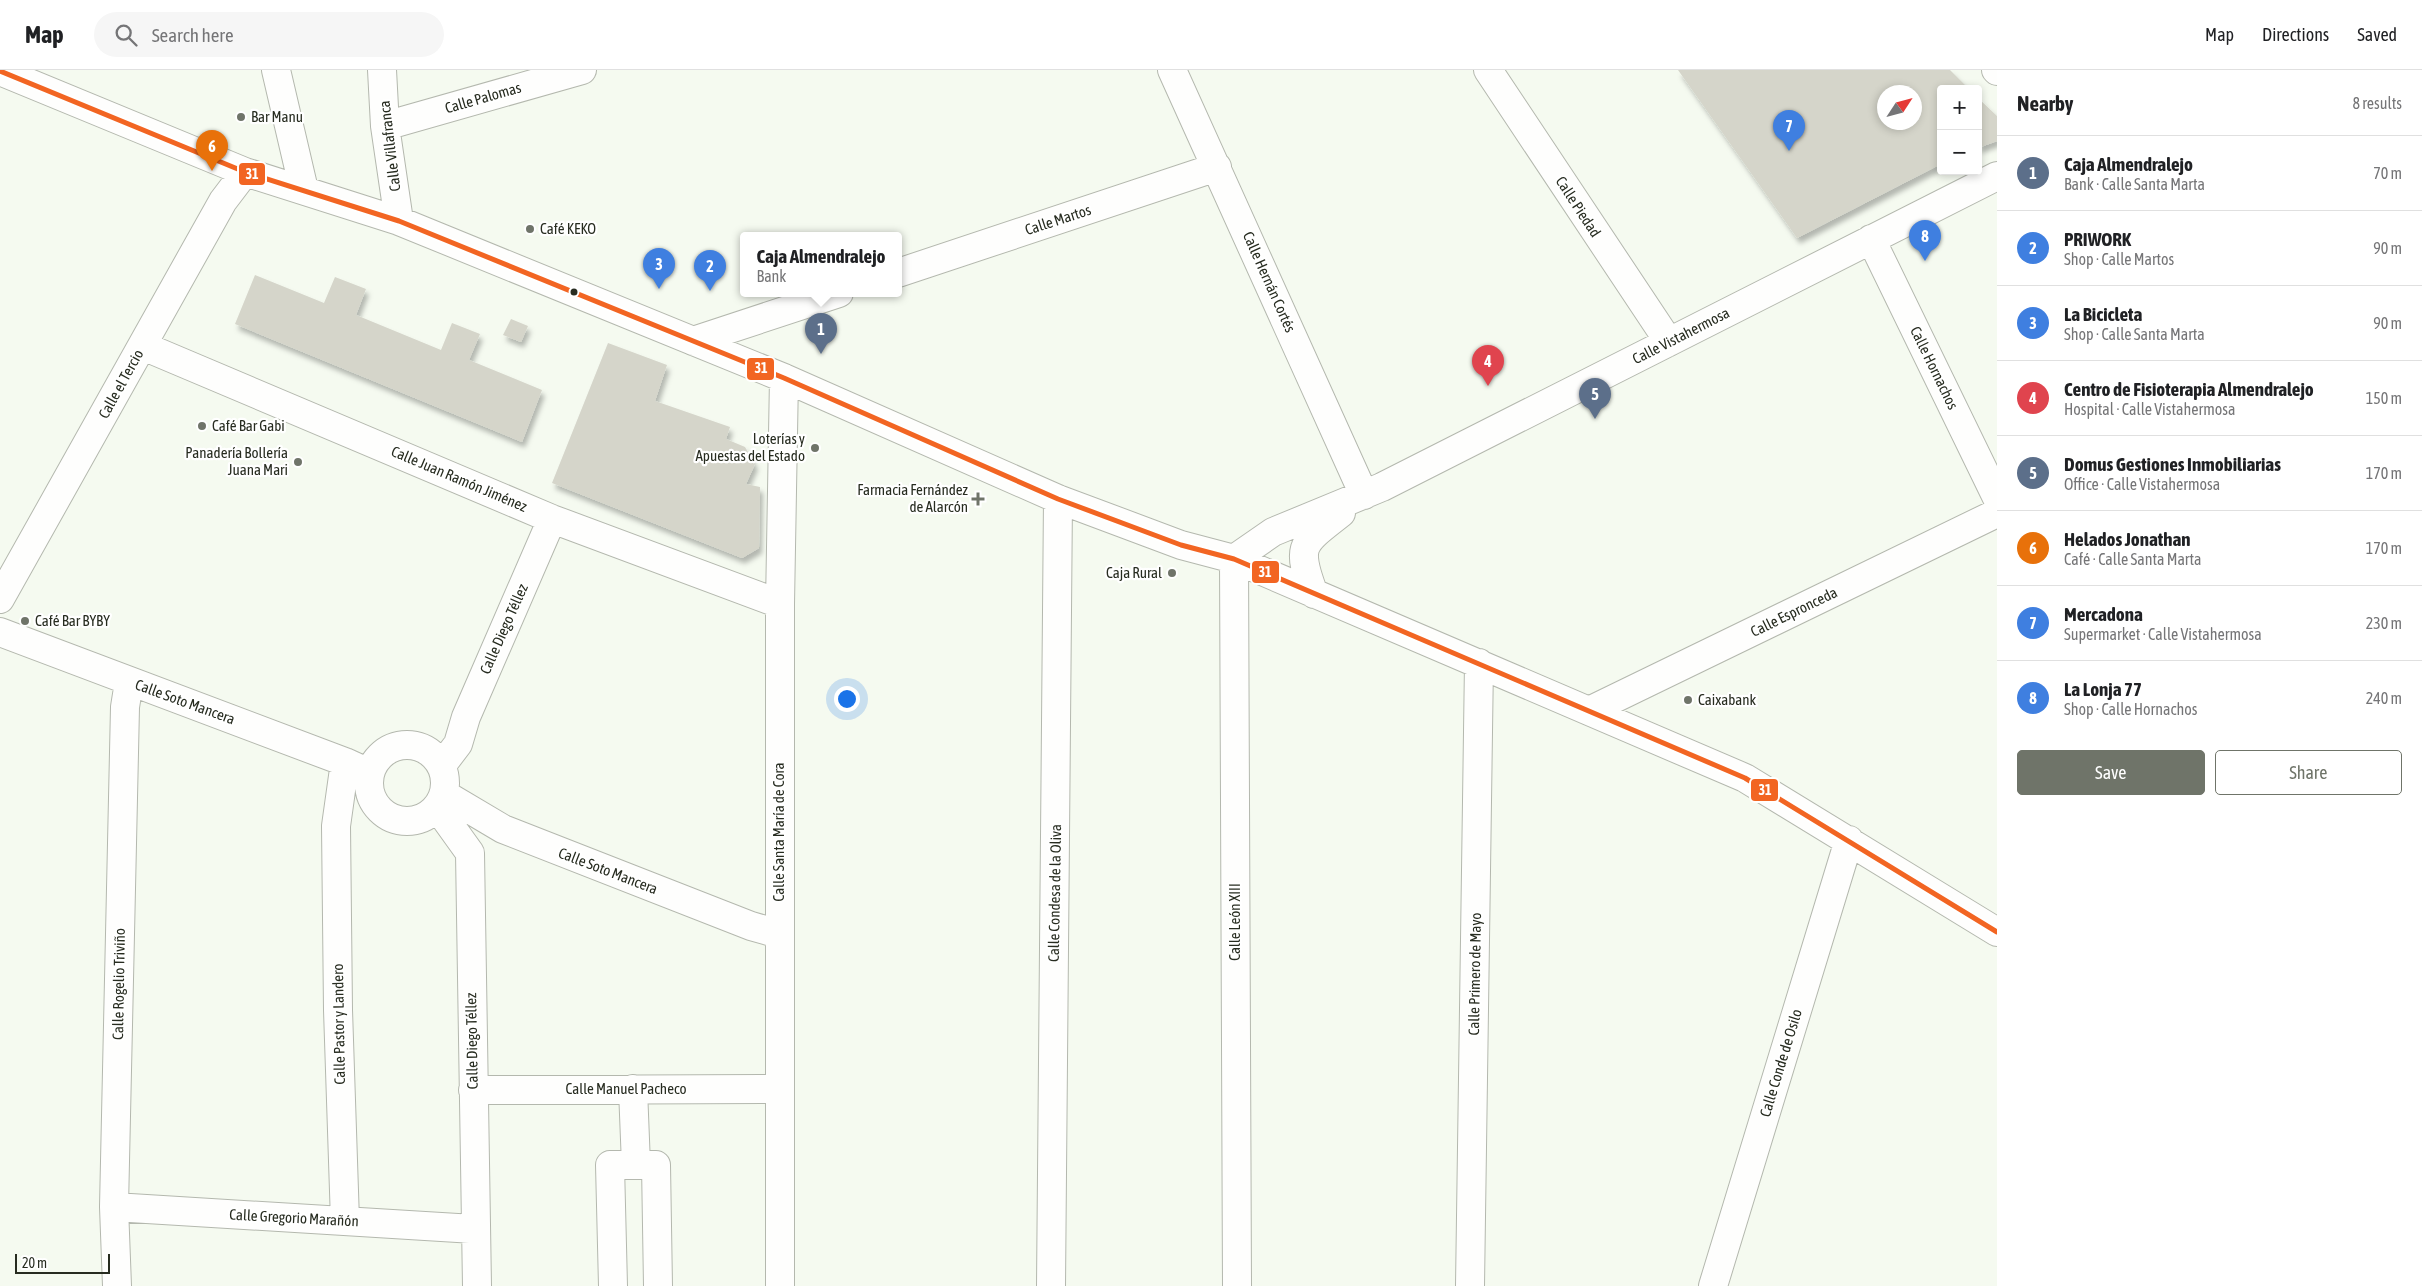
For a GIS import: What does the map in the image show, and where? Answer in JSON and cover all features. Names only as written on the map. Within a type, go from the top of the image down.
[{"type":"street","points":[[276,70],[304,190]]},
{"type":"street","name":"Calle Villafranca","points":[[382,70],[385,126],[399,221]]},
{"type":"street","name":"Calle Palomas","points":[[385,126],[582,70]]},
{"type":"street","name":"Calle Hernán Cortés","points":[[1172,70],[1364,495]]},
{"type":"street","name":"Calle Piedad","points":[[1488,70],[1669,342]]},
{"type":"street","points":[[0,71],[50,81],[245,172],[399,221],[784,378],[1058,500],[1181,545],[1234,559],[1591,710],[1745,778],[1997,932]]},
{"type":"street","name":"Calle Martos","points":[[902,272],[1217,168]]},
{"type":"street","name":"Calle el Tercio","points":[[0,599],[223,202],[245,172]]},
{"type":"street","name":"Calle Vistahermosa","points":[[1234,559],[1273,532],[1364,495],[1997,176]]},
{"type":"street","name":"Calle Hornachos","points":[[1871,239],[1997,498]]},
{"type":"street","points":[[693,341],[827,297]]},
{"type":"street","name":"Calle Juan Ramón Jiménez","points":[[143,346],[552,519],[780,604]]},
{"type":"street","name":"Calle Santa María de Cora","points":[[780,1286],[780,604],[784,378]]},
{"type":"street","name":"Calle Vistahermosa","points":[[1314,594],[1303,562],[1303,552],[1309,538],[1364,495]]},
{"type":"street","name":"Calle Condesa de la Oliva","points":[[1051,1286],[1058,500]]},
{"type":"street","name":"Calle Espronceda","points":[[1591,710],[1997,514]]},
{"type":"street","name":"Calle Diego Téllez","points":[[442,765],[458,744],[466,717],[552,519]]},
{"type":"street","name":"Calle León XIII","points":[[1234,559],[1237,1286]]},
{"type":"street","name":"Calle Soto Mancera","points":[[0,632],[357,768]]},
{"type":"street","name":"Calle Primero de Mayo","points":[[1470,1286],[1479,663]]},
{"type":"street","name":"Calle Rogelio Triviño","points":[[117,1286],[114,1207],[125,707],[129,682]]},
{"type":"street","points":[[402,744],[419,746],[433,754],[442,765],[445,780],[440,801],[425,817],[412,821],[397,820],[383,814],[373,803],[357,768],[375,759],[387,749],[402,744]]},
{"type":"street","name":"Calle Pastor y Landero","points":[[345,1221],[338,1010],[336,826],[357,768]]},
{"type":"street","name":"Calle Diego Téllez","points":[[440,801],[470,853],[474,1229],[477,1286]]},
{"type":"street","name":"Calle Soto Mancera","points":[[440,801],[503,829],[751,926],[779,934]]},
{"type":"street","points":[[336,826],[373,803]]},
{"type":"street","name":"Calle Conde de Osilo","points":[[1713,1286],[1849,840]]},
{"type":"street","points":[[633,1089],[636,1165]]},
{"type":"street","name":"Calle Manuel Pacheco","points":[[473,1090],[779,1089]]},
{"type":"street","points":[[613,1286],[610,1165],[656,1165],[658,1286]]},
{"type":"street","name":"Calle Gregorio Marañón","points":[[114,1207],[474,1229]]},
{"type":"building","points":[[1678,70],[1950,70],[1965,85],[1937,85],[1937,166],[1797,238]]},
{"type":"building","points":[[1982,102],[1997,116],[1997,141],[1982,147]]},
{"type":"building","points":[[255,275],[324,303],[335,277],[366,289],[356,315],[441,350],[452,323],[480,334],[469,360],[542,390],[522,442],[235,324]]},
{"type":"building","points":[[511,319],[528,326],[521,342],[503,335]]},
{"type":"building","points":[[608,343],[667,365],[655,401],[730,427],[726,439],[745,447],[755,464],[746,484],[760,487],[759,548],[742,558],[552,483]]},
{"type":"transit line","name":"31","points":[[0,71],[245,172],[399,221],[784,378],[1058,499],[1181,545],[1234,559],[1745,778],[1997,932]]},
{"type":"place","name":"Bar Manu","points":[[241,117]]},
{"type":"place","name":"Mercadona","points":[[1789,151]]},
{"type":"place","name":"Helados Jonathan","points":[[212,171]]},
{"type":"place","name":"Café KEKO","points":[[530,229]]},
{"type":"place","name":"La Lonja 77","points":[[1925,261]]},
{"type":"place","name":"La Bicicleta","points":[[659,289]]},
{"type":"place","name":"PRIWORK","points":[[710,291]]},
{"type":"place","name":"Caja Almendralejo","points":[[821,354]]},
{"type":"place","name":"Centro de Fisioterapia Almendralejo","points":[[1488,386]]},
{"type":"place","name":"Domus Gestiones Inmobiliarias","points":[[1595,419]]},
{"type":"place","name":"Café Bar Gabi","points":[[202,426]]},
{"type":"place","name":"Loterías y Apuestas del Estado","points":[[815,448]]},
{"type":"place","name":"Panadería Bollería Juana Mari","points":[[298,462]]},
{"type":"place","name":"Farmacia Fernández de Alarcón","points":[[978,499]]},
{"type":"place","name":"Caja Rural","points":[[1172,573]]},
{"type":"place","name":"Café Bar BYBY","points":[[25,621]]},
{"type":"place","name":"Caixabank","points":[[1688,700]]}]
